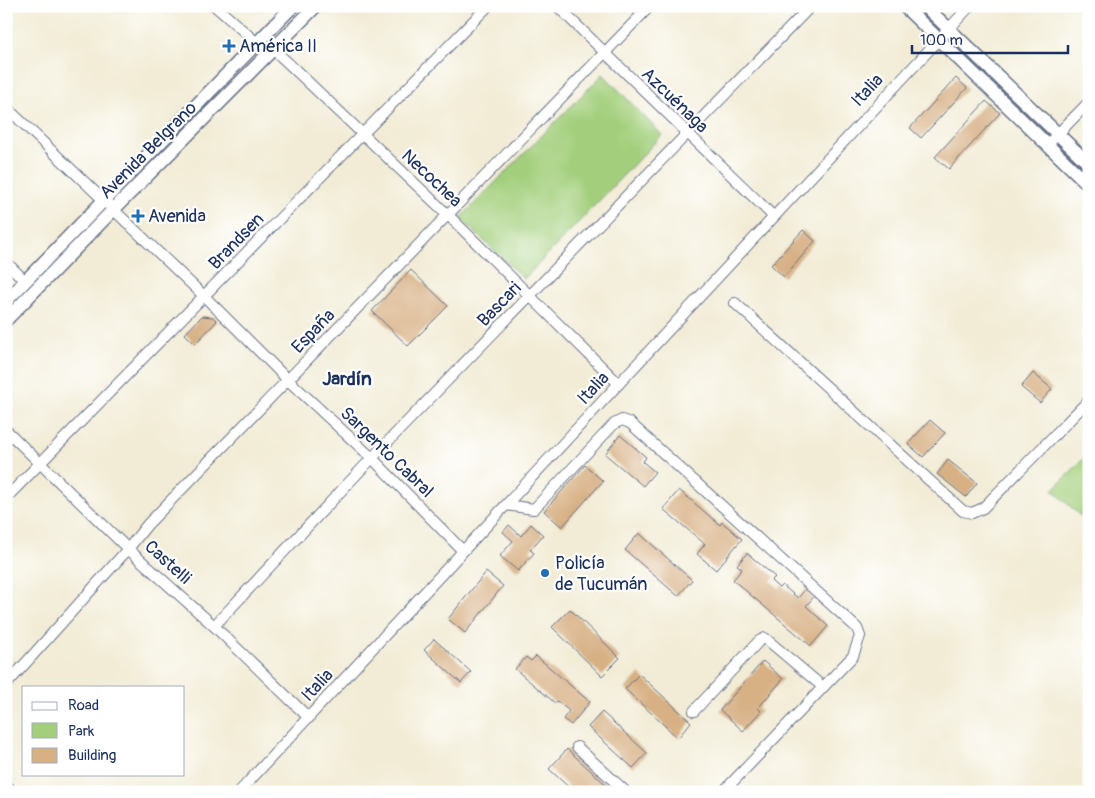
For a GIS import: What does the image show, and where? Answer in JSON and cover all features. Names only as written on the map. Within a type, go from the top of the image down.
[{"type":"main road","name":"Avenida Belgrano","points":[[6,300],[293,6]]},
{"type":"main road","name":"Avenida Belgrano","points":[[6,320],[316,6]]},
{"type":"main road","points":[[904,6],[1089,185]]},
{"type":"main road","points":[[925,6],[1089,164]]},
{"type":"street","name":"Necochea","points":[[214,6],[257,43],[274,50],[448,215],[619,384]]},
{"type":"street","name":"Brandsen","points":[[6,498],[488,6]]},
{"type":"street","name":"Azcuénaga","points":[[557,6],[604,54],[773,216]]},
{"type":"street","name":"España","points":[[6,685],[128,549],[147,525],[650,6]]},
{"type":"street","name":"Bascari","points":[[214,626],[372,458],[811,6]]},
{"type":"street","name":"Italia","points":[[239,792],[938,38],[970,6]]},
{"type":"street","points":[[1047,145],[1089,102]]},
{"type":"street","name":"Sargento Cabral","points":[[6,107],[205,297],[288,380],[372,458],[464,551]]},
{"type":"street","points":[[6,262],[25,281]]},
{"type":"street","points":[[735,303],[963,511],[972,513],[983,508],[1089,400]]},
{"type":"street","points":[[506,505],[527,509],[534,508],[614,424],[622,420],[630,422],[857,628],[860,636],[853,656],[723,792]]},
{"type":"street","name":"Castelli","points":[[6,430],[128,549],[214,626],[309,718]]},
{"type":"street","points":[[694,710],[759,640],[764,638],[823,687]]},
{"type":"street","points":[[577,747],[626,792]]},
{"type":"street","points":[[6,785],[13,792]]},
{"type":"green space","points":[[603,74],[662,135],[524,279],[460,218]]},
{"type":"green space","points":[[1089,453],[1089,524],[1053,490]]},
{"type":"building","points":[[956,78],[967,88],[921,138],[910,128]]},
{"type":"building","points":[[986,101],[1000,113],[949,169],[935,157]]},
{"type":"building","points":[[803,230],[815,241],[784,277],[771,265]]},
{"type":"building","points":[[411,270],[448,306],[408,346],[372,311]]},
{"type":"building","points":[[202,316],[213,317],[217,321],[195,344],[185,334]]},
{"type":"building","points":[[1033,373],[1052,389],[1040,403],[1021,387]]},
{"type":"building","points":[[930,420],[945,433],[923,457],[908,444]]},
{"type":"building","points":[[620,435],[646,457],[643,462],[655,472],[643,486],[605,454]]},
{"type":"building","points":[[948,460],[977,483],[966,497],[937,474]]},
{"type":"building","points":[[585,465],[603,481],[562,527],[544,511]]},
{"type":"building","points":[[679,490],[720,525],[722,522],[742,539],[716,570],[697,554],[705,544],[663,509]]},
{"type":"building","points":[[531,524],[543,535],[530,550],[534,553],[518,571],[500,556],[513,541],[503,532],[509,525],[521,536]]},
{"type":"building","points":[[639,533],[692,580],[678,596],[625,550]]},
{"type":"building","points":[[747,553],[775,577],[771,581],[779,588],[782,585],[798,598],[808,586],[817,593],[806,606],[828,626],[811,646],[733,580],[742,569],[737,565]]},
{"type":"building","points":[[486,572],[503,586],[465,633],[448,619]]},
{"type":"building","points":[[570,609],[620,658],[602,676],[552,627]]},
{"type":"building","points":[[434,639],[471,672],[461,683],[424,650]]},
{"type":"building","points":[[536,656],[590,702],[571,725],[563,719],[569,711],[557,701],[555,703],[515,669],[526,657],[531,661]]},
{"type":"building","points":[[763,661],[783,679],[758,708],[761,711],[743,731],[720,710]]},
{"type":"building","points":[[639,674],[691,722],[678,738],[625,689]]},
{"type":"building","points":[[602,712],[647,753],[633,768],[588,727]]},
{"type":"building","points":[[567,749],[614,792],[574,792],[549,769]]},
{"type":"place","name":"América II","points":[[229,46]]},
{"type":"place","name":"Avenida","points":[[138,216]]},
{"type":"place","name":"Policía de Tucumán","points":[[545,573]]},
{"type":"district","name":"Jardín","points":[[347,378]]}]
